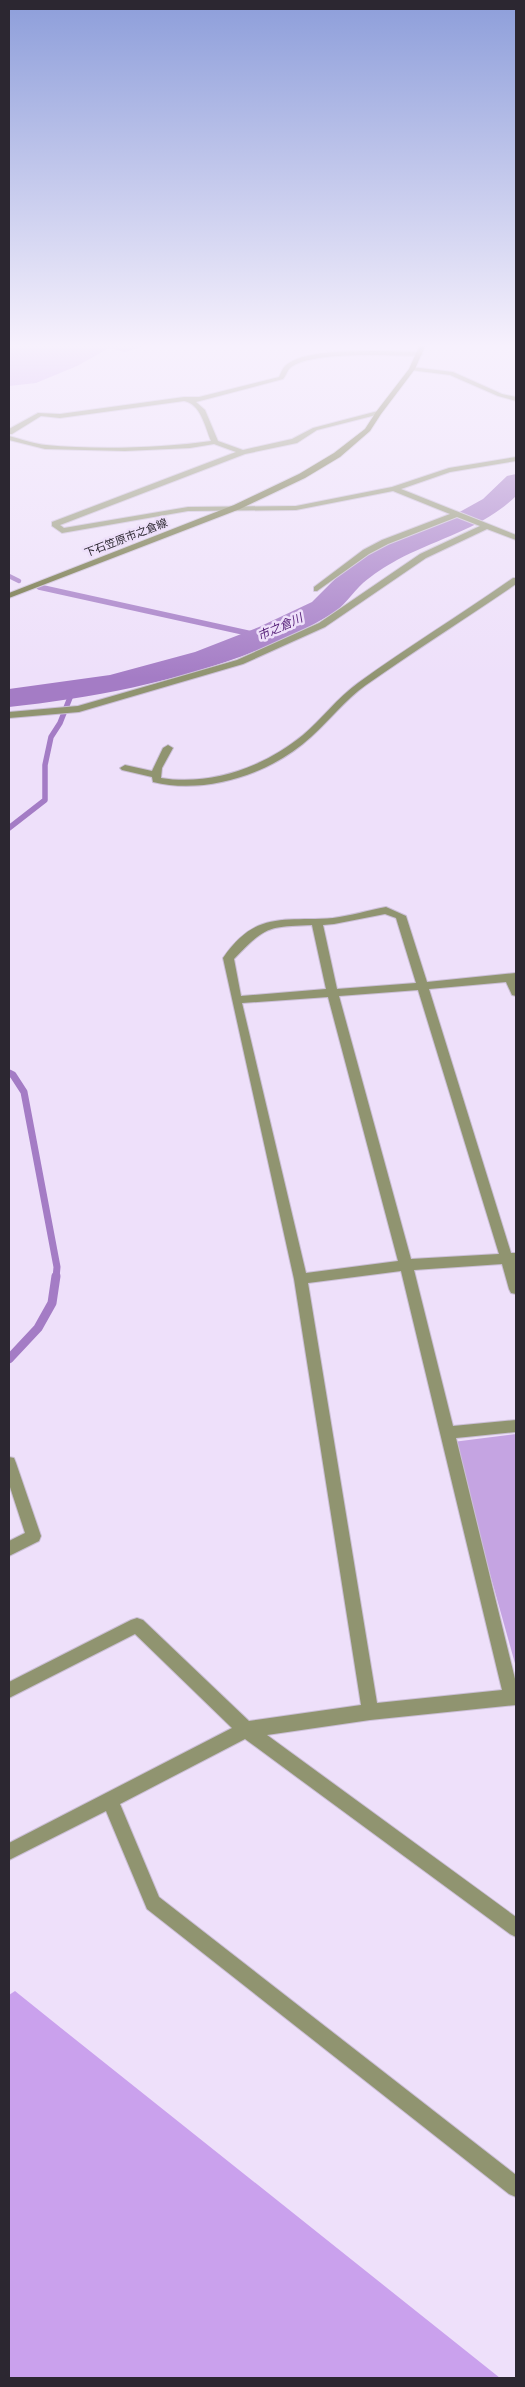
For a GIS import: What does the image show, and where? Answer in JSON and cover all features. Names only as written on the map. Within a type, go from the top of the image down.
[{"type":"main road","name":"下石笠原市之倉線","points":[[9,596],[237,507],[302,476],[339,455]]},
{"type":"street","points":[[234,455],[55,524],[62,531],[188,509],[237,507],[296,508],[394,489],[449,470],[516,458]]},
{"type":"street","points":[[394,489],[516,538]]},
{"type":"street","points":[[317,589],[366,552],[385,542],[426,528],[456,514]]},
{"type":"street","points":[[9,715],[79,709],[240,662],[322,625],[423,556],[487,526]]},
{"type":"street","points":[[168,748],[156,768],[156,780],[172,784],[198,784],[257,768],[305,737],[354,689],[516,580]]},
{"type":"street","points":[[125,768],[157,775]]},
{"type":"street","points":[[370,1712],[302,1279],[236,1000],[228,958],[254,932],[274,923],[317,923],[386,910],[401,916],[512,1258],[516,1289]]},
{"type":"street","points":[[9,1852],[246,1730],[370,1712],[514,1698],[406,1265],[333,994],[317,923]]},
{"type":"street","points":[[236,1000],[333,994],[513,977],[516,992]]},
{"type":"street","points":[[302,1279],[406,1265],[512,1258]]},
{"type":"street","points":[[447,1433],[516,1426]]},
{"type":"street","points":[[9,1463],[34,1536],[9,1549]]},
{"type":"street","points":[[9,1690],[137,1625],[246,1730],[516,1928]]},
{"type":"street","points":[[110,1800],[153,1903],[516,2187]]},
{"type":"shaded area","points":[[516,1434],[516,1667],[453,1442]]},
{"type":"shaded area","points":[[15,1991],[500,2378],[9,2378],[9,1995]]},
{"type":"waterway","name":"市之倉川","points":[[9,698],[112,684],[206,658],[270,633],[322,608],[354,576],[387,554],[457,525],[492,505],[516,482]]},
{"type":"waterway","points":[[9,576],[19,581]]},
{"type":"waterway","points":[[39,587],[261,636]]},
{"type":"waterway","points":[[9,828],[45,800],[45,765],[51,737],[60,723],[73,690]]},
{"type":"waterway","points":[[9,1073],[13,1075],[24,1092],[57,1267],[56,1278]]},
{"type":"waterway","points":[[9,1359],[38,1328],[52,1303],[56,1276]]}]
